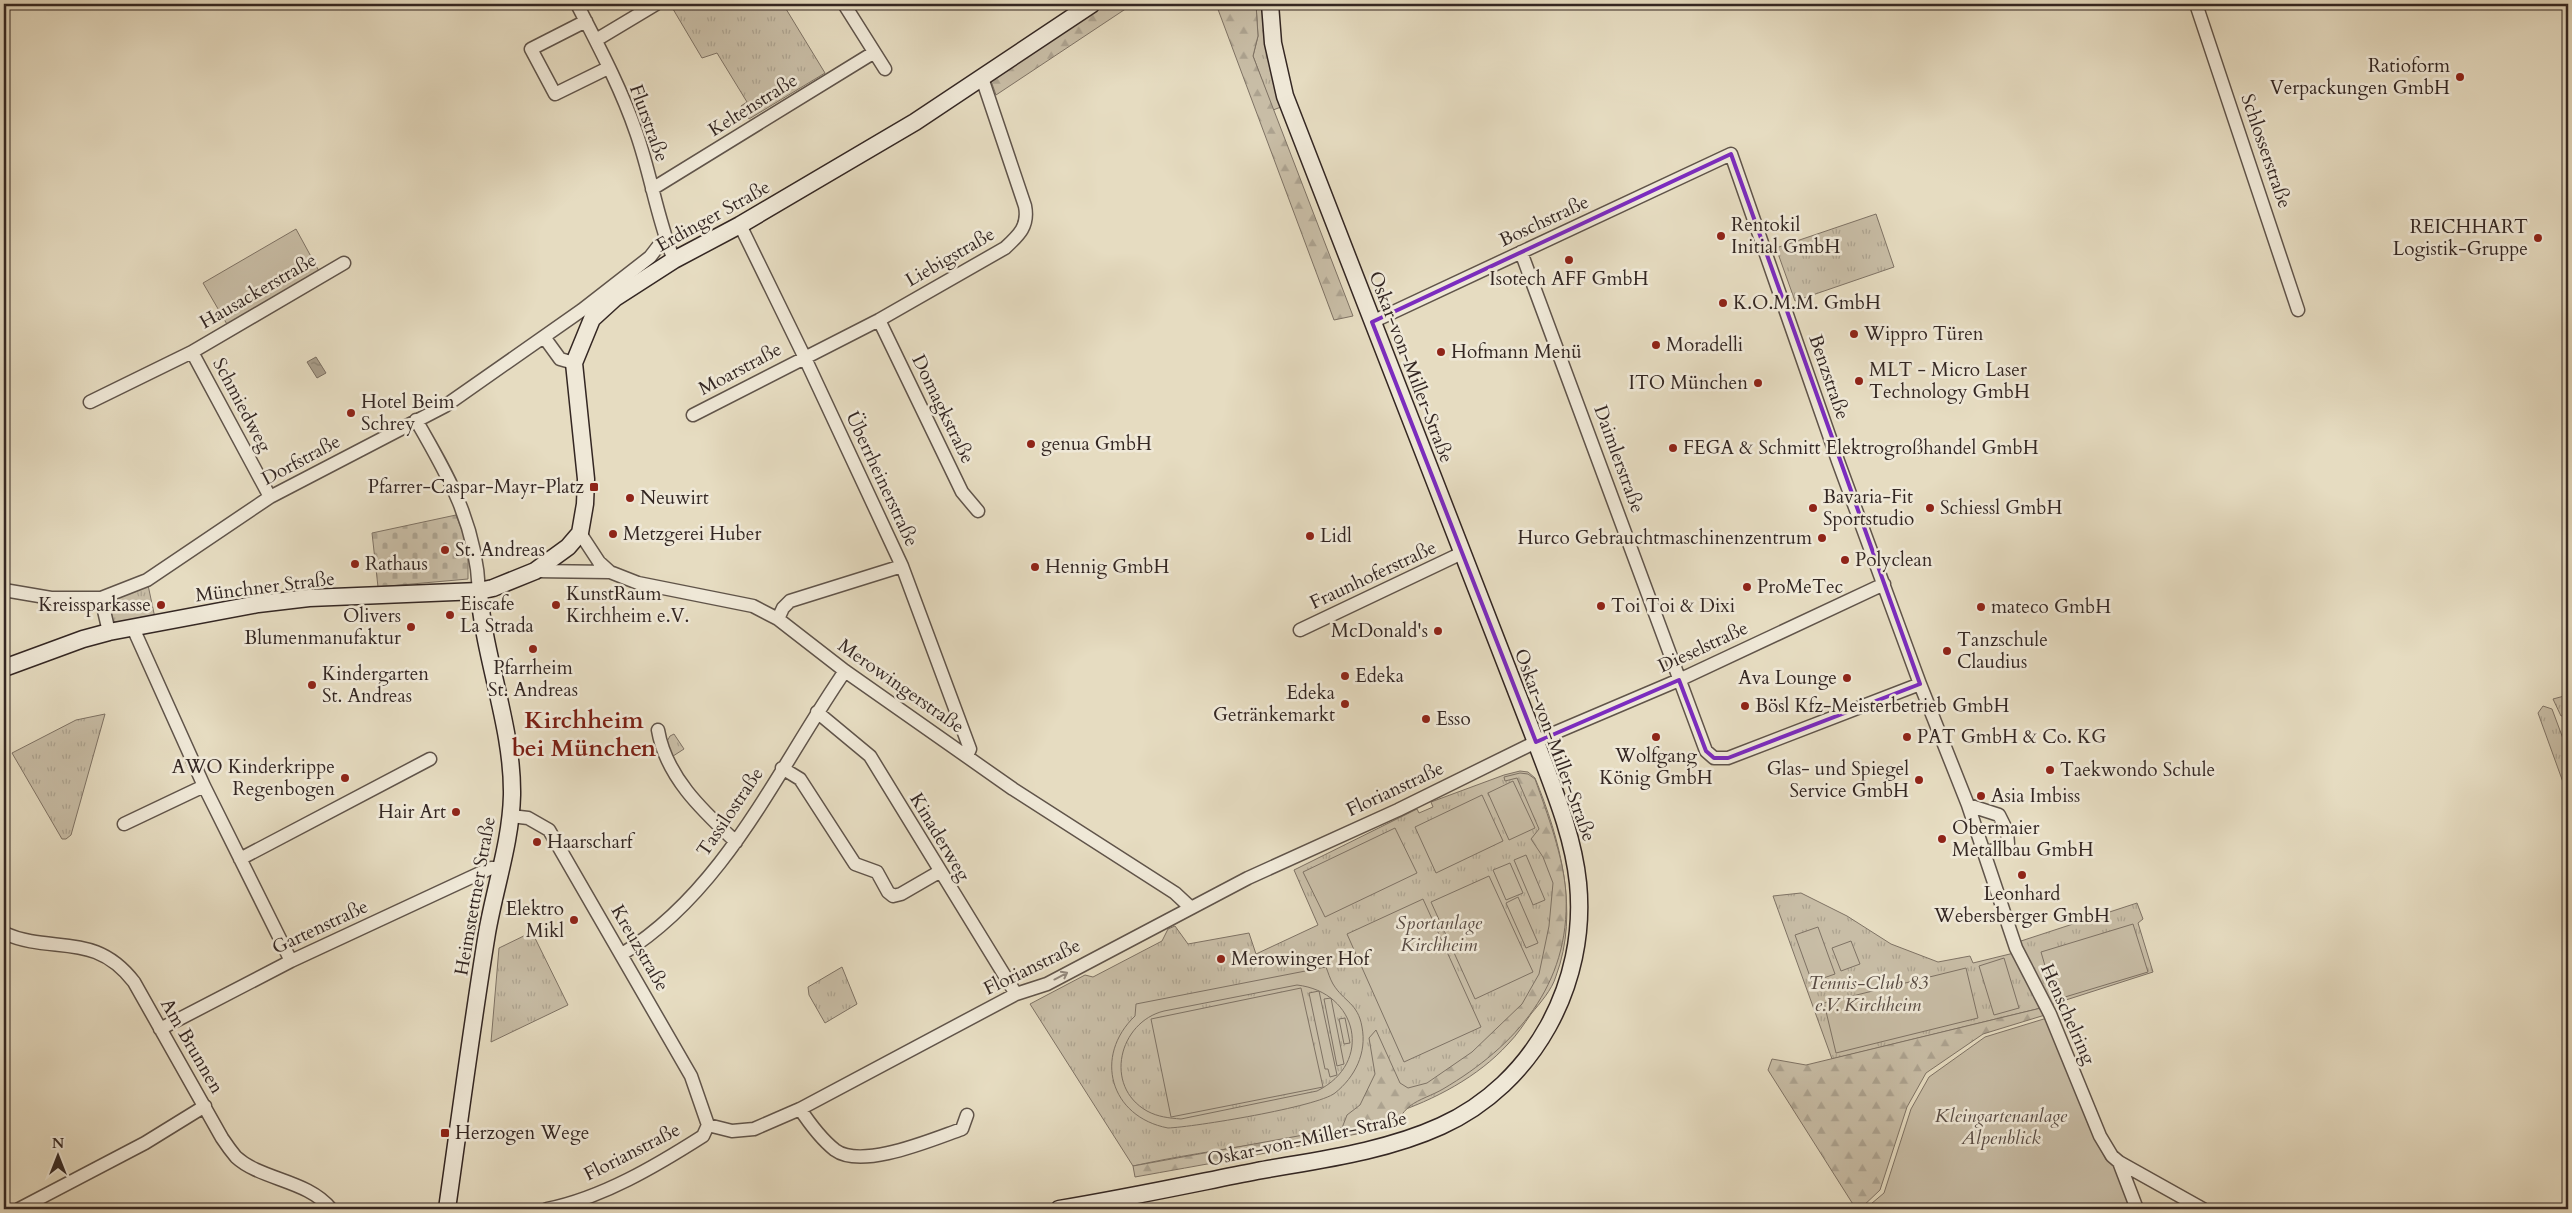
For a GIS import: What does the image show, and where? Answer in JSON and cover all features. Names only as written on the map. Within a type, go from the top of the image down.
[{"type":"street","name":"Flurstraße","points":[[577,4],[596,40],[636,131],[666,240],[674,260]]},
{"type":"street","points":[[596,40],[656,4]]},
{"type":"street","points":[[844,4],[873,53],[885,69]]},
{"type":"street","name":"Erdinger Straße","points":[[580,533],[585,504],[586,479],[574,363],[587,314],[674,260],[740,225],[883,140],[982,78],[1092,4]]},
{"type":"street","name":"Oskar-von-Miller-Straße","points":[[1059,1209],[1388,1145],[1449,1122],[1486,1099],[1506,1082],[1537,1045],[1559,1006],[1576,952],[1578,882],[1568,832],[1536,742],[1285,96],[1273,43],[1270,4]]},
{"type":"street","name":"Schlosserstraße","points":[[2196,4],[2298,310]]},
{"type":"street","points":[[586,21],[531,49],[555,94],[608,68]]},
{"type":"street","name":"Keltenstraße","points":[[652,189],[873,53]]},
{"type":"street","name":"Liebigstraße","points":[[804,356],[879,320],[1005,248],[1021,233],[1027,215],[1025,206],[982,78]]},
{"type":"street","name":"Boschstraße","points":[[1372,322],[1731,154]]},
{"type":"street","name":"Benzstraße","points":[[1731,154],[1884,584]]},
{"type":"street","name":"Überrheinerstraße","points":[[740,225],[804,356],[902,566],[970,749],[967,756]]},
{"type":"street","name":"Dorfstraße","points":[[101,598],[147,580],[270,496],[445,406],[544,337],[587,314],[666,240]]},
{"type":"street","name":"Daimlerstraße","points":[[1521,252],[1679,680]]},
{"type":"street","name":"Hausackerstraße","points":[[192,352],[344,263]]},
{"type":"street","name":"Domagkstraße","points":[[879,320],[962,492],[978,512]]},
{"type":"street","points":[[544,337],[560,359],[574,363]]},
{"type":"street","name":"Schmiedweg","points":[[90,402],[192,352],[270,496]]},
{"type":"street","name":"Moarstraße","points":[[693,415],[804,356]]},
{"type":"street","points":[[416,420],[442,464],[467,518],[473,539],[479,591]]},
{"type":"street","points":[[535,571],[554,559],[580,533]]},
{"type":"street","name":"Merowingerstraße","points":[[580,533],[599,562],[610,572],[638,583],[752,606],[778,619],[845,671],[1078,832],[1175,893],[1190,907]]},
{"type":"street","name":"Fraunhoferstraße","points":[[1300,630],[1462,553]]},
{"type":"street","points":[[778,619],[783,608],[790,601],[902,566]]},
{"type":"street","points":[[535,571],[610,572]]},
{"type":"street","name":"Münchner Straße","points":[[4,668],[74,642],[109,632],[258,604],[309,598],[479,591],[494,588],[535,571]]},
{"type":"street","name":"Dieselstraße","points":[[1536,742],[1679,680],[1884,584]]},
{"type":"street","name":"Henschelring","points":[[1884,584],[1920,684],[1968,806],[2016,948],[2050,1014],[2100,1136],[2112,1156],[2119,1162],[2203,1209]]},
{"type":"street","points":[[4,590],[51,598],[101,598],[109,632]]},
{"type":"street","name":"Heimstettner Straße","points":[[447,1209],[486,938],[511,816],[511,765],[486,645],[479,591]]},
{"type":"street","points":[[133,628],[204,786],[290,961]]},
{"type":"street","name":"Tassilostraße","points":[[622,954],[651,936],[701,884],[736,842],[817,712],[845,671]]},
{"type":"street","points":[[1679,680],[1706,751],[1714,758],[1728,758],[1920,684]]},
{"type":"street","name":"Kinaderweg","points":[[817,712],[870,756],[939,872],[1016,994]]},
{"type":"street","points":[[658,730],[660,745],[694,803],[736,842]]},
{"type":"street","name":"Florianstraße","points":[[547,1209],[592,1194],[642,1173],[703,1136],[708,1125],[732,1131],[754,1129],[800,1109],[1016,994],[1047,984],[1190,907],[1536,742]]},
{"type":"street","points":[[240,859],[430,759]]},
{"type":"street","points":[[782,768],[800,779],[855,864],[877,872],[888,892],[893,896],[901,894],[939,872]]},
{"type":"street","points":[[124,824],[204,786]]},
{"type":"street","points":[[1968,806],[1999,815],[2007,831],[2008,844],[1989,852],[1983,850]]},
{"type":"street","name":"Kreuzstraße","points":[[511,816],[528,818],[549,830],[691,1076],[708,1125]]},
{"type":"street","name":"Gartenstraße","points":[[160,1029],[290,961],[491,868],[500,868]]},
{"type":"street","name":"Am Brunnen","points":[[4,932],[16,937],[89,949],[114,961],[134,982],[222,1138],[237,1158],[270,1175],[310,1191],[324,1200],[331,1209]]},
{"type":"street","points":[[19,1209],[145,1142],[204,1106]]},
{"type":"street","points":[[800,1109],[811,1127],[837,1152],[867,1157],[894,1152],[962,1129],[967,1115]]},
{"type":"street","points":[[2119,1162],[2137,1209]]},
{"type":"highlighted area","points":[[1731,154],[1920,684],[1728,758],[1714,758],[1706,751],[1679,680],[1536,742],[1372,322]]},
{"type":"green space","points":[[670,4],[783,4],[825,73],[749,119],[741,106],[747,102],[717,53],[702,58]]},
{"type":"green space","points":[[1102,4],[1133,4],[996,95],[990,78],[1021,55]]},
{"type":"green space","points":[[1216,4],[1256,4],[1258,36],[1253,56],[1353,316],[1334,320]]},
{"type":"green space","points":[[1256,4],[1262,4],[1268,56],[1281,107],[1273,110],[1253,56],[1258,36]]},
{"type":"green space","points":[[1876,214],[1894,267],[1795,301],[1776,248]]},
{"type":"green space","points":[[296,229],[320,273],[228,326],[203,283]]},
{"type":"green space","points":[[456,515],[468,546],[468,579],[378,587],[372,533]]},
{"type":"green space","points":[[148,585],[155,618],[115,622],[111,618],[106,605],[112,598]]},
{"type":"green space","points":[[2568,695],[2568,714],[2561,716],[2553,699]]},
{"type":"green space","points":[[2543,706],[2552,709],[2568,752],[2568,796],[2538,713]]},
{"type":"green space","points":[[105,714],[71,835],[66,839],[62,839],[12,753],[76,720]]},
{"type":"green space","points":[[674,734],[684,749],[670,758],[665,745],[670,736]]},
{"type":"green space","name":"Sportanlage Kirchheim","points":[[1520,771],[1528,772],[1535,778],[1552,826],[1564,876],[1566,927],[1563,952],[1552,986],[1508,1044],[1483,1067],[1455,1086],[1424,1102],[1392,1114],[1328,1131],[1133,1166],[1030,1004],[1085,975],[1093,977],[1162,941],[1168,929],[1175,926],[1188,944],[1249,933],[1256,954],[1318,925],[1294,870],[1417,809],[1419,813],[1433,807],[1431,802]]},
{"type":"green space","points":[[1520,773],[1528,774],[1535,779],[1550,821],[1562,866],[1566,895],[1565,927],[1559,957],[1548,985],[1533,1010],[1515,1032],[1494,1053],[1469,1072],[1443,1089],[1407,1108],[1391,1125],[1283,1150],[1135,1177],[1133,1166],[1342,1128],[1347,1115],[1360,1105],[1375,1074],[1369,1038],[1376,1030],[1400,1083],[1408,1088],[1427,1083],[1472,1052],[1522,1004],[1539,974],[1549,926],[1553,883],[1543,857],[1531,839],[1539,829],[1517,778],[1505,781],[1504,777]]},
{"type":"green space","points":[[1513,781],[1535,828],[1509,840],[1488,793]]},
{"type":"green space","points":[[1482,795],[1503,841],[1436,873],[1415,827]]},
{"type":"green space","points":[[1395,828],[1417,873],[1325,917],[1303,872]]},
{"type":"green space","points":[[1526,855],[1545,900],[1533,905],[1514,860]]},
{"type":"green space","points":[[1510,863],[1523,893],[1506,900],[1493,870]]},
{"type":"green space","points":[[1489,876],[1533,972],[1475,999],[1431,902]]},
{"type":"green space","name":"Tennis-Club 83 e.V. Kirchheim","points":[[1801,893],[1847,916],[1891,944],[1938,962],[1970,956],[1973,963],[2014,953],[2018,942],[2137,903],[2143,919],[2138,923],[2153,972],[2041,1008],[1832,1059],[1773,896]]},
{"type":"green space","points":[[1518,897],[1538,943],[1526,948],[1506,903]]},
{"type":"green space","points":[[1423,899],[1481,1027],[1404,1062],[1347,934]]},
{"type":"green space","points":[[2133,924],[2148,972],[2055,1000],[2041,952]]},
{"type":"green space","points":[[1818,927],[1835,974],[1812,982],[1795,935]]},
{"type":"green space","points":[[532,932],[568,1005],[491,1042],[499,948]]},
{"type":"green space","points":[[1851,941],[1860,964],[1841,971],[1832,948]]},
{"type":"green space","points":[[2004,958],[2019,1008],[1994,1015],[1979,966]]},
{"type":"green space","points":[[842,967],[857,1004],[825,1023],[809,995],[808,987]]},
{"type":"green space","points":[[1326,967],[1333,984],[1354,1008],[1360,1019],[1363,1046],[1358,1064],[1348,1080],[1335,1093],[1324,1098],[1281,1110],[1203,1124],[1168,1128],[1148,1122],[1132,1111],[1121,1098],[1114,1083],[1112,1066],[1114,1049],[1122,1032],[1135,1016],[1136,1004]],"holes":[[[1297,985],[1318,990],[1334,1001],[1345,1014],[1351,1030],[1352,1047],[1346,1064],[1335,1079],[1317,1091],[1181,1119],[1159,1116],[1147,1111],[1133,1100],[1125,1086],[1121,1071],[1122,1056],[1127,1041],[1136,1028],[1149,1017],[1164,1011]]]},
{"type":"green space","points":[[1966,968],[1978,1018],[1836,1053],[1824,1003]]},
{"type":"green space","points":[[1301,988],[1323,1087],[1171,1117],[1151,1019]]},
{"type":"green space","points":[[1319,991],[1337,1075],[1330,1077],[1328,1069],[1325,1069],[1309,993]]},
{"type":"green space","points":[[1331,998],[1344,1064],[1337,1066],[1324,999]]},
{"type":"green space","points":[[2041,1008],[2045,1015],[1983,1034],[1926,1073],[1907,1107],[1880,1190],[1860,1209],[1856,1209],[1768,1070],[1772,1059],[1806,1065]]},
{"type":"green space","points":[[1345,1018],[1350,1043],[1344,1044],[1339,1019]]},
{"type":"green space","name":"Kleingartenanlage Alpenblick","points":[[2047,1018],[2088,1124],[2106,1160],[2115,1162],[2133,1209],[1865,1209],[1884,1193],[1911,1109],[1929,1077],[1985,1037]]},
{"type":"water","points":[[316,357],[326,373],[317,378],[307,362]]},
{"type":"place","name":"Ratioform Verpackungen GmbH","points":[[2460,77]]},
{"type":"place","name":"Rentokil Initial GmbH","points":[[1721,236]]},
{"type":"place","name":"REICHHART Logistik-Gruppe","points":[[2538,238]]},
{"type":"place","name":"Isotech AFF GmbH","points":[[1569,260]]},
{"type":"place","name":"K.O.M.M. GmbH","points":[[1723,303]]},
{"type":"place","name":"Wippro Türen","points":[[1854,334]]},
{"type":"place","name":"Moradelli","points":[[1656,345]]},
{"type":"place","name":"Hofmann Menü","points":[[1441,352]]},
{"type":"place","name":"MLT - Micro Laser Technology GmbH","points":[[1859,381]]},
{"type":"place","name":"ITO München","points":[[1758,383]]},
{"type":"place","name":"Hotel Beim Schrey","points":[[351,413]]},
{"type":"place","name":"genua GmbH","points":[[1031,444]]},
{"type":"place","name":"FEGA & Schmitt Elektrogroßhandel GmbH","points":[[1673,448]]},
{"type":"place","name":"Pfarrer-Caspar-Mayr-Platz","points":[[594,487]]},
{"type":"place","name":"Neuwirt","points":[[630,498]]},
{"type":"place","name":"Bavaria-Fit Sportstudio","points":[[1813,508]]},
{"type":"place","name":"Schiessl GmbH","points":[[1930,508]]},
{"type":"place","name":"Metzgerei Huber","points":[[613,534]]},
{"type":"place","name":"Lidl","points":[[1310,536]]},
{"type":"place","name":"Hurco Gebrauchtmaschinenzentrum","points":[[1822,538]]},
{"type":"place","name":"St. Andreas","points":[[445,550]]},
{"type":"place","name":"Polyclean","points":[[1845,560]]},
{"type":"place","name":"Rathaus","points":[[355,564]]},
{"type":"place","name":"Hennig GmbH","points":[[1035,567]]},
{"type":"place","name":"ProMeTec","points":[[1747,587]]},
{"type":"place","name":"Kreissparkasse","points":[[161,605]]},
{"type":"place","name":"KunstRaum Kirchheim e.V.","points":[[556,605]]},
{"type":"place","name":"Toi Toi & Dixi","points":[[1601,606]]},
{"type":"place","name":"mateco GmbH","points":[[1981,607]]},
{"type":"place","name":"Eiscafe La Strada","points":[[450,615]]},
{"type":"place","name":"Olivers Blumenmanufaktur","points":[[411,627]]},
{"type":"place","name":"McDonald's","points":[[1438,631]]},
{"type":"place","name":"Pfarrheim St. Andreas","points":[[533,649]]},
{"type":"place","name":"Tanzschule Claudius","points":[[1947,651]]},
{"type":"place","name":"Edeka","points":[[1345,676]]},
{"type":"place","name":"Ava Lounge","points":[[1847,678]]},
{"type":"place","name":"Kindergarten St. Andreas","points":[[312,685]]},
{"type":"place","name":"Edeka Getränkemarkt","points":[[1345,704]]},
{"type":"place","name":"Bösl Kfz-Meisterbetrieb GmbH","points":[[1745,706]]},
{"type":"place","name":"Esso","points":[[1426,719]]},
{"type":"place","name":"Wolfgang König GmbH","points":[[1656,737]]},
{"type":"place","name":"PAT GmbH & Co. KG","points":[[1907,737]]},
{"type":"place","name":"Taekwondo Schule","points":[[2050,770]]},
{"type":"place","name":"AWO Kinderkrippe Regenbogen","points":[[345,778]]},
{"type":"place","name":"Glas- und Spiegel Service GmbH","points":[[1919,780]]},
{"type":"place","name":"Asia Imbiss","points":[[1981,796]]},
{"type":"place","name":"Hair Art","points":[[456,812]]},
{"type":"place","name":"Obermaier Metallbau GmbH","points":[[1942,839]]},
{"type":"place","name":"Haarscharf","points":[[537,842]]},
{"type":"place","name":"Leonhard Webersberger GmbH","points":[[2022,875]]},
{"type":"place","name":"Elektro Mikl","points":[[574,920]]},
{"type":"place","name":"Merowinger Hof","points":[[1221,959]]},
{"type":"place","name":"Herzogen Wege","points":[[445,1133]]},
{"type":"district","name":"Kirchheim bei München","points":[[584,734]]}]
